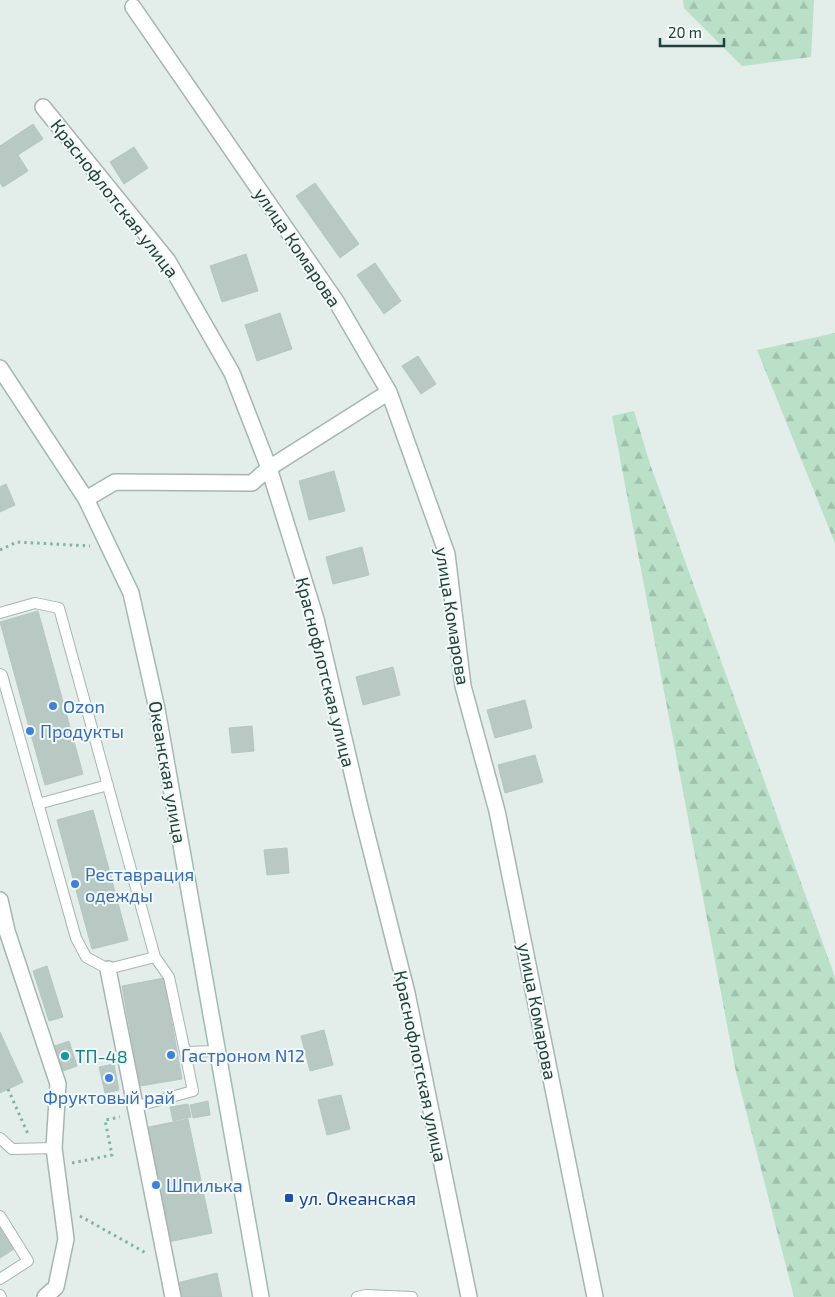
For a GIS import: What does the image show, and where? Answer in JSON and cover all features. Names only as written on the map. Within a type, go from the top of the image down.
[{"type":"street","name":"улица Комарова","points":[[133,6],[336,301],[389,392],[447,554],[463,686],[497,811],[595,1297]]},
{"type":"street","name":"Краснофлотская улица","points":[[43,107],[168,261],[232,373],[269,468],[316,619],[361,811],[407,993],[470,1297]]},
{"type":"street","name":"Океанская улица","points":[[0,368],[86,499],[132,593],[157,709],[261,1297]]},
{"type":"street","points":[[86,499],[115,482],[252,483],[269,468],[389,392]]},
{"type":"street","points":[[0,900],[4,932],[58,1084],[54,1148],[66,1239],[54,1294]]},
{"type":"street","points":[[108,970],[173,1297]]},
{"type":"lane","points":[[0,613],[35,603],[59,608],[155,957],[169,977],[192,1091],[135,1110]]},
{"type":"lane","points":[[0,674],[2,675],[76,938],[86,958],[108,970],[155,957]]},
{"type":"lane","points":[[38,804],[108,785]]},
{"type":"lane","points":[[185,1052],[217,1051]]},
{"type":"lane","points":[[0,1138],[12,1149],[54,1148]]},
{"type":"lane","points":[[0,1216],[28,1261],[0,1279]]},
{"type":"lane","points":[[357,1297],[366,1295],[412,1297]]},
{"type":"path","points":[[0,550],[17,542],[91,546]]},
{"type":"path","points":[[8,1089],[34,1148]]},
{"type":"path","points":[[57,1166],[112,1154],[105,1120],[135,1110]]},
{"type":"path","points":[[62,1205],[167,1264]]},
{"type":"green space","points":[[683,0],[814,0],[811,57],[742,66],[684,8]]},
{"type":"green space","points":[[835,333],[835,543],[757,350]]},
{"type":"green space","points":[[634,411],[650,464],[835,977],[835,1297],[794,1297],[736,1072],[612,416]]},
{"type":"building","points":[[33,124],[43,139],[18,155],[28,171],[3,187],[0,183],[0,146]]},
{"type":"building","points":[[134,147],[148,168],[124,184],[110,162]]},
{"type":"building","points":[[315,183],[359,244],[340,258],[296,196]]},
{"type":"building","points":[[246,254],[258,291],[222,302],[210,266]]},
{"type":"building","points":[[375,263],[401,301],[384,314],[357,275]]},
{"type":"building","points":[[280,313],[292,349],[257,361],[245,325]]},
{"type":"building","points":[[418,356],[436,384],[421,394],[402,366]]},
{"type":"building","points":[[334,471],[345,511],[309,520],[299,481]]},
{"type":"building","points":[[6,484],[15,505],[0,512],[0,487]]},
{"type":"building","points":[[362,547],[369,575],[333,584],[326,557]]},
{"type":"building","points":[[38,611],[83,774],[45,785],[0,622]]},
{"type":"building","points":[[393,667],[400,695],[363,705],[356,677]]},
{"type":"building","points":[[525,700],[532,728],[495,738],[487,710]]},
{"type":"building","points":[[252,726],[254,751],[232,753],[229,728]]},
{"type":"building","points":[[535,755],[543,782],[505,793],[498,765]]},
{"type":"building","points":[[93,810],[128,940],[92,949],[57,820]]},
{"type":"building","points":[[287,848],[289,873],[267,875],[264,850]]},
{"type":"building","points":[[47,966],[63,1017],[49,1021],[33,971]]},
{"type":"building","points":[[164,978],[182,1079],[140,1086],[122,986]]},
{"type":"building","points":[[324,1030],[333,1065],[310,1071],[301,1036]]},
{"type":"building","points":[[0,1032],[23,1082],[0,1093]]},
{"type":"building","name":"ТП-48","points":[[69,1041],[77,1066],[60,1072],[52,1047]]},
{"type":"building","name":"Фруктовый рай","points":[[114,1064],[119,1090],[105,1093],[99,1067]]},
{"type":"building","points":[[341,1095],[350,1129],[327,1135],[318,1100]]},
{"type":"building","name":"Фруктовый рай","points":[[208,1101],[210,1115],[193,1118],[190,1105]]},
{"type":"building","points":[[188,1104],[191,1117],[173,1121],[170,1107]]},
{"type":"building","points":[[188,1119],[212,1233],[168,1242],[144,1128]]},
{"type":"building","points":[[0,1226],[14,1249],[0,1258]]},
{"type":"building","points":[[217,1273],[222,1297],[180,1297],[177,1283]]},
{"type":"place","name":"Ozon","points":[[53,706]]},
{"type":"place","name":"Продукты","points":[[30,731]]},
{"type":"place","name":"Реставрация одежды","points":[[75,884]]},
{"type":"place","name":"Гастроном N12","points":[[171,1055]]},
{"type":"place","name":"ТП-48","points":[[65,1056]]},
{"type":"place","name":"Фруктовый рай","points":[[109,1078]]},
{"type":"place","name":"Шпилька","points":[[156,1185]]},
{"type":"place","name":"ул. Океанская","points":[[289,1198]]}]
